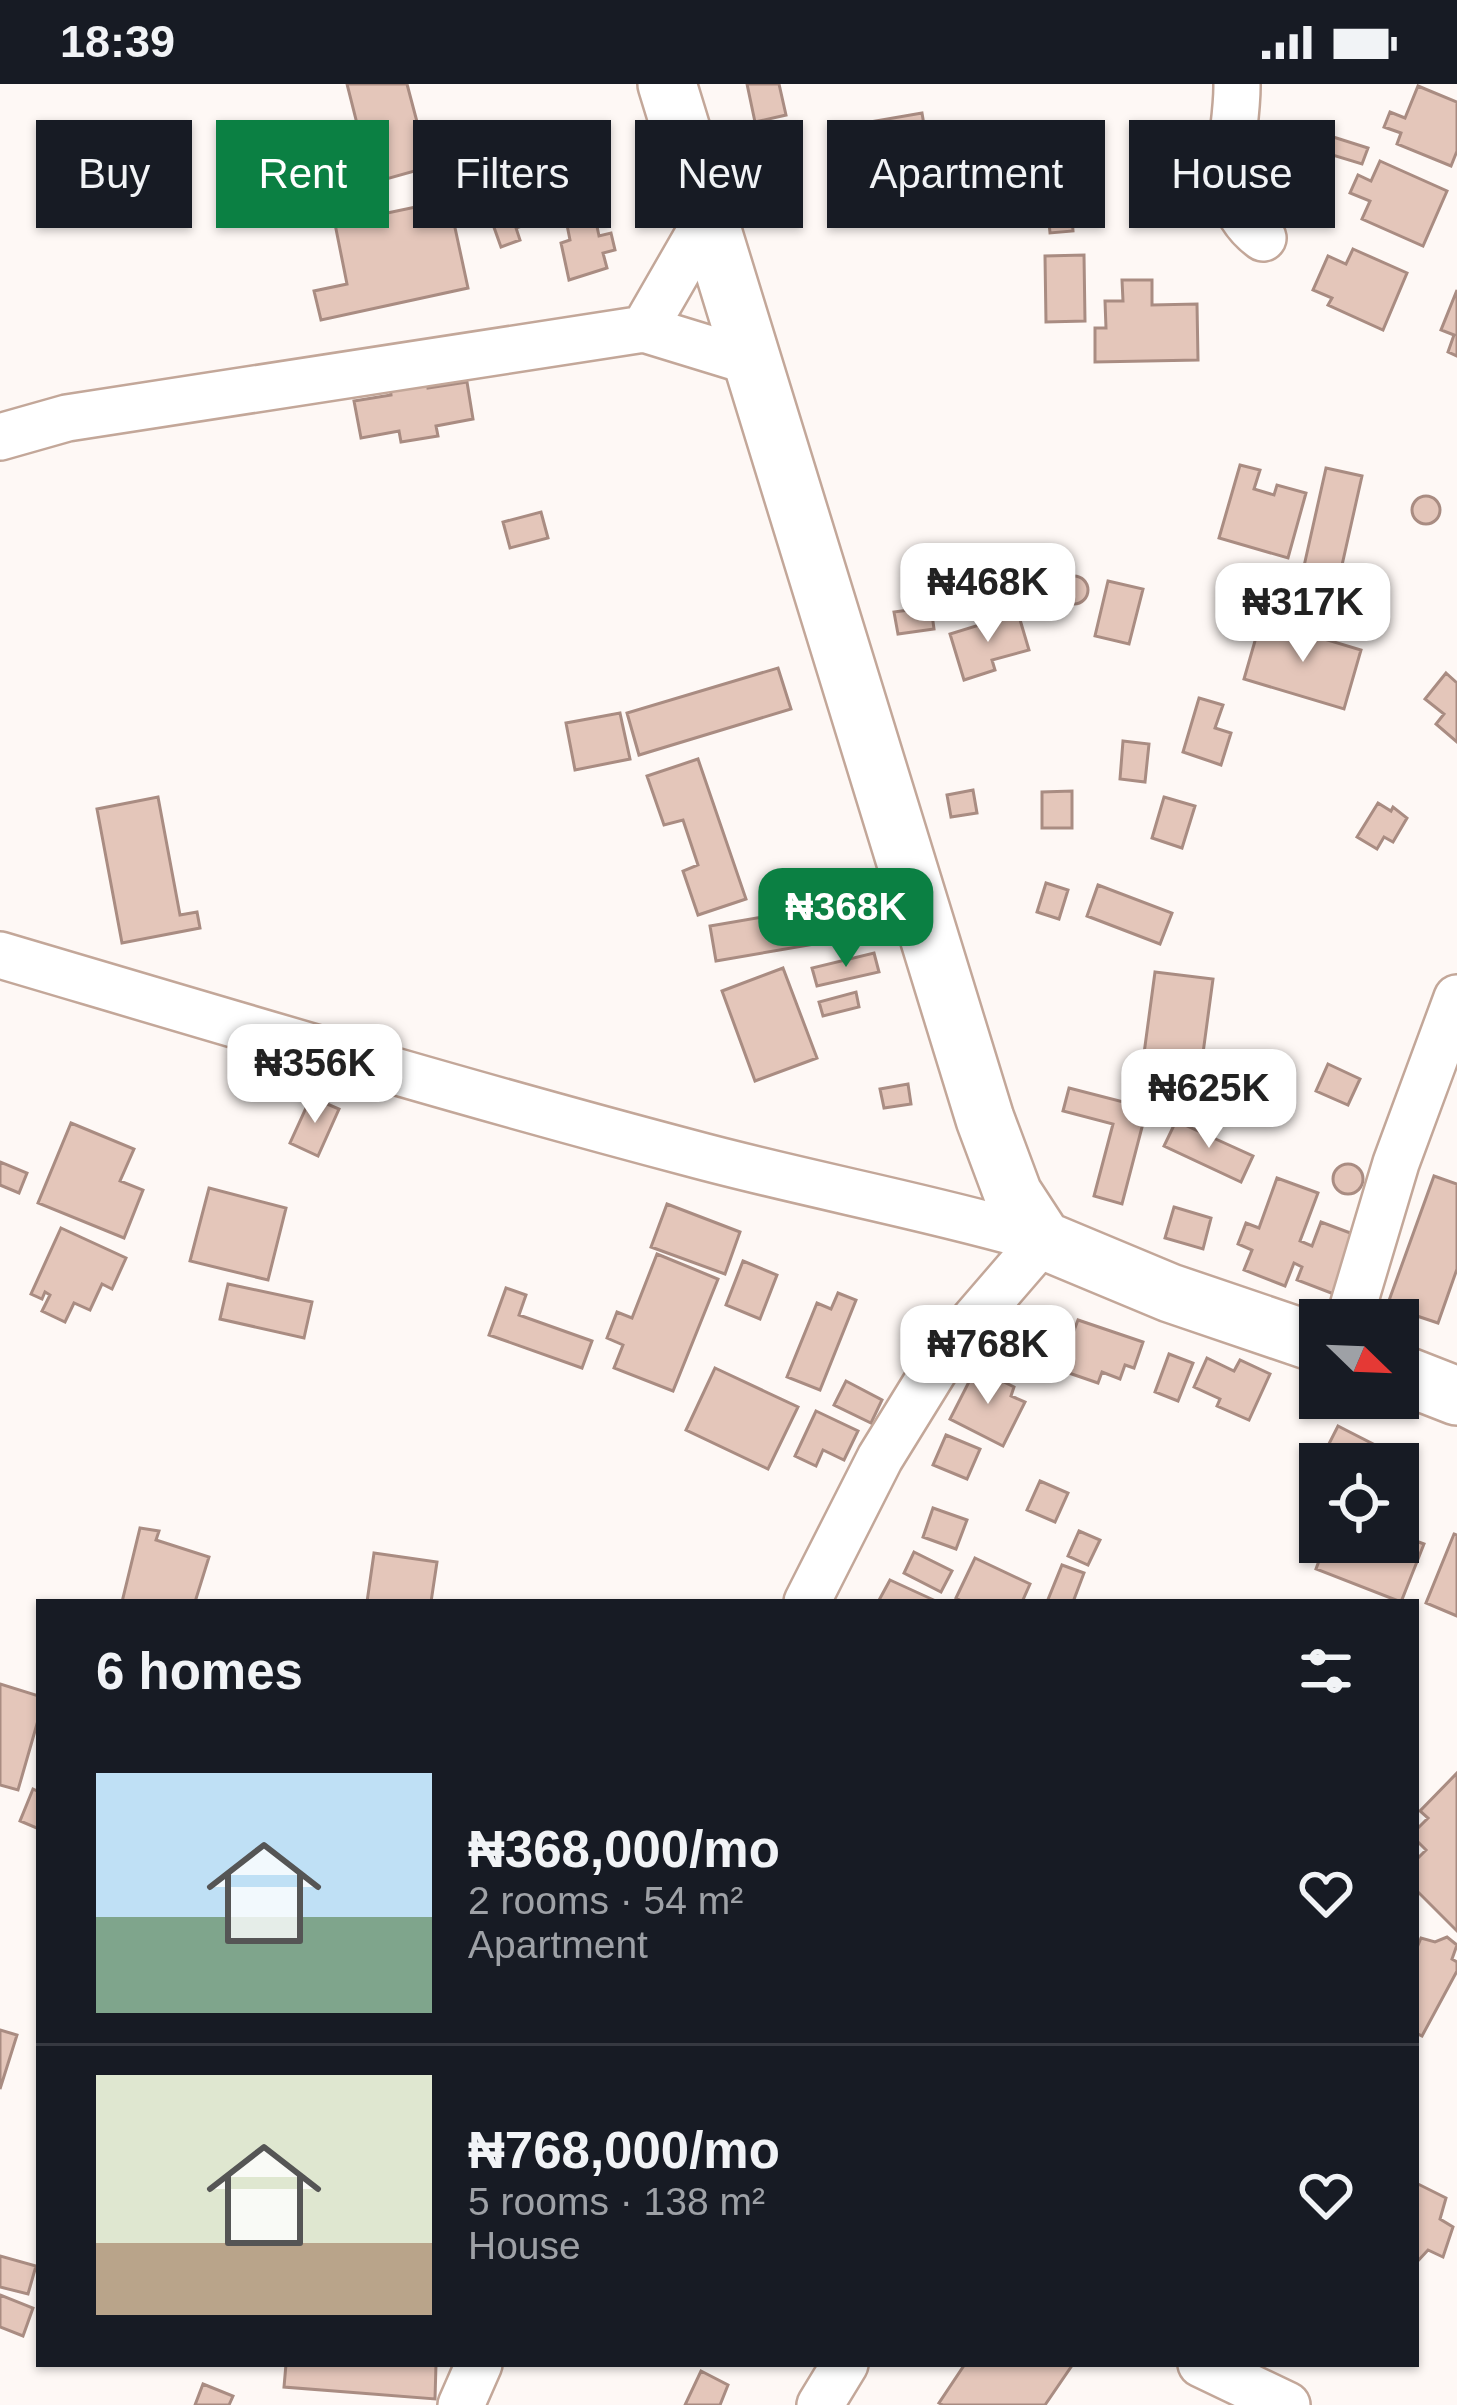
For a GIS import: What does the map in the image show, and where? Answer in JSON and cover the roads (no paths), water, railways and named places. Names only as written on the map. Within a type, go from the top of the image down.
[{"type":"street","points":[[667,84],[679,120]]},
{"type":"street","points":[[1237,84],[1228,178],[1244,225],[1263,238]]},
{"type":"street","points":[[644,329],[703,228]]},
{"type":"street","points":[[714,228],[985,1119],[1013,1194],[1043,1240]]},
{"type":"street","points":[[0,437],[67,418],[644,329],[755,363]]},
{"type":"street","points":[[0,955],[478,1097],[751,1169],[955,1214],[1043,1240],[1170,1293],[1299,1337]]},
{"type":"street","points":[[1355,1299],[1396,1162],[1457,998]]},
{"type":"street","points":[[809,1599],[880,1458],[943,1356],[1043,1240]]},
{"type":"street","points":[[1419,1381],[1457,1396]]},
{"type":"street","points":[[461,2405],[478,2367]]},
{"type":"street","points":[[820,2405],[842,2367]]},
{"type":"street","points":[[1207,2367],[1287,2405]]}]
